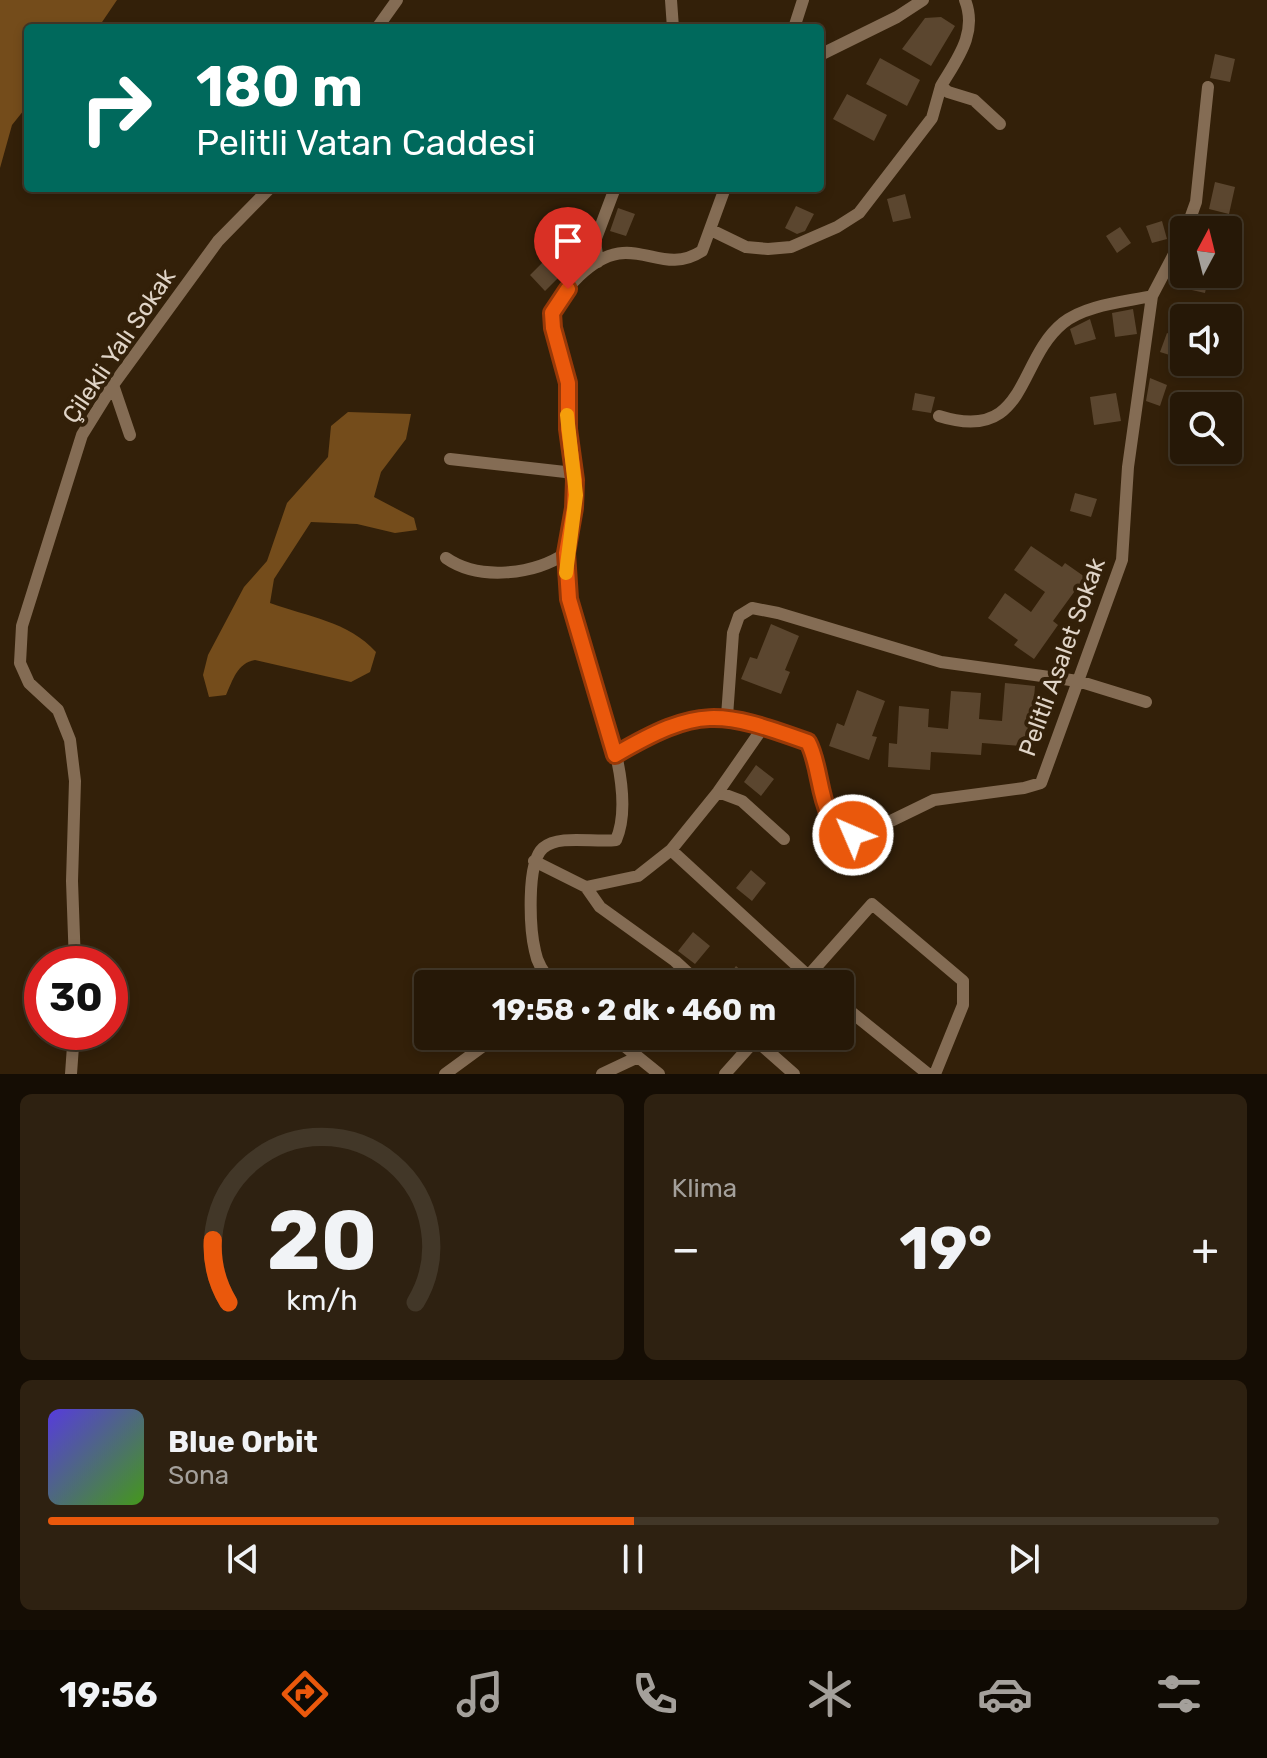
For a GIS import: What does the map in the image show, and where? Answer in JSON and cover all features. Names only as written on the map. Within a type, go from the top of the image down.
[{"type":"street","points":[[380,24],[397,0]]},
{"type":"street","points":[[671,0],[673,24]]},
{"type":"street","points":[[795,24],[803,0]]},
{"type":"street","points":[[824,53],[897,17],[923,0]]},
{"type":"street","points":[[711,230],[746,247],[791,247],[837,227],[859,213],[932,118],[941,86],[963,50],[971,26],[965,0]]},
{"type":"street","points":[[941,86],[948,92],[974,100],[1000,124]]},
{"type":"street","name":"Pelitli Asalet Sokak","points":[[1190,216],[1198,191],[1208,87]]},
{"type":"street","name":"Çilekli Yalı Sokak","points":[[75,946],[75,781],[70,740],[58,710],[29,683],[20,663],[22,626],[82,435],[113,385],[218,241],[266,192]]},
{"type":"street","points":[[598,262],[595,241],[613,192]]},
{"type":"street","points":[[545,970],[535,952],[531,878],[534,861],[542,849],[556,841],[616,840],[624,808],[615,755],[569,599],[566,553],[574,508],[574,473],[567,420],[568,383],[552,313],[579,276],[598,262],[629,251],[677,262],[702,251],[724,192]]},
{"type":"street","name":"Pelitli Asalet Sokak","points":[[615,755],[677,723],[727,716],[764,726],[808,742],[814,753],[830,821],[842,832],[864,834],[934,800],[1041,783],[1122,560],[1128,467],[1152,296],[1170,261]]},
{"type":"street","points":[[939,416],[960,423],[987,419],[1004,410],[1018,394],[1043,347],[1064,322],[1094,309],[1152,296]]},
{"type":"street","points":[[113,385],[130,435]]},
{"type":"street","points":[[450,459],[574,473]]},
{"type":"street","points":[[446,558],[460,568],[476,573],[548,565],[566,553]]},
{"type":"street","points":[[727,716],[733,633],[739,616],[752,608],[941,662],[1078,681],[1146,702]]},
{"type":"street","points":[[586,887],[638,876],[671,850],[718,792],[764,726]]},
{"type":"street","points":[[718,792],[742,801],[784,839]]},
{"type":"street","points":[[671,850],[796,970]]},
{"type":"street","points":[[534,861],[586,887],[600,907],[685,970]]},
{"type":"street","points":[[817,970],[872,904],[963,981],[963,1005],[935,1074]]},
{"type":"street","points":[[854,1014],[928,1074]]},
{"type":"street","points":[[71,1074],[73,1050]]},
{"type":"street","points":[[445,1074],[478,1050]]},
{"type":"street","points":[[629,1050],[659,1074]]},
{"type":"street","points":[[725,1074],[745,1050]]},
{"type":"street","points":[[768,1050],[794,1074]]},
{"type":"street","points":[[602,1074],[638,1057]]},
{"type":"shaded area","points":[[0,0],[117,0],[101,24],[24,24],[24,110],[12,125],[0,168]]},
{"type":"shaded area","points":[[348,412],[411,414],[406,439],[381,472],[374,497],[414,518],[417,530],[395,533],[357,524],[311,522],[274,579],[270,603],[327,621],[353,633],[376,652],[370,672],[351,682],[255,660],[240,668],[226,695],[209,697],[203,675],[208,655],[244,587],[267,561],[287,503],[328,457],[331,426]]},
{"type":"building","points":[[941,17],[955,26],[931,66],[902,49],[925,18]]},
{"type":"building","points":[[1215,54],[1235,59],[1230,82],[1210,78]]},
{"type":"building","points":[[880,58],[920,80],[907,106],[866,84]]},
{"type":"building","points":[[847,94],[887,115],[874,141],[833,119]]},
{"type":"building","points":[[1215,182],[1235,187],[1229,214],[1209,209]]},
{"type":"building","points":[[905,194],[911,218],[893,222],[887,199]]},
{"type":"building","points":[[796,206],[814,214],[805,231],[797,234],[785,228]]},
{"type":"building","points":[[618,208],[635,214],[626,236],[610,231]]},
{"type":"building","points":[[1162,221],[1167,239],[1152,243],[1146,226]]},
{"type":"building","points":[[1120,227],[1131,243],[1117,253],[1106,236]]},
{"type":"building","points":[[544,261],[559,277],[545,291],[530,275]]},
{"type":"building","points":[[1183,288],[1206,288],[1205,293]]},
{"type":"building","points":[[1133,309],[1137,334],[1115,337],[1112,313]]},
{"type":"building","points":[[1090,319],[1096,339],[1075,345],[1070,329]]},
{"type":"building","points":[[1167,333],[1170,334],[1170,355],[1160,352]]},
{"type":"building","points":[[1150,378],[1167,385],[1160,406],[1146,401]]},
{"type":"building","points":[[915,393],[935,397],[931,413],[912,410]]},
{"type":"building","points":[[1116,393],[1121,421],[1094,425],[1090,397]]},
{"type":"building","points":[[1075,493],[1097,499],[1091,517],[1070,511]]},
{"type":"building","points":[[1031,546],[1062,567],[1065,563],[1085,577],[1053,621],[1058,625],[1034,659],[1014,645],[1018,640],[988,618],[1005,593],[1031,612],[1045,592],[1014,570]]},
{"type":"building","points":[[771,624],[799,636],[785,670],[790,672],[781,694],[741,679],[750,657],[757,659]]},
{"type":"building","points":[[1005,683],[1035,686],[1032,722],[1037,723],[1035,747],[982,743],[981,755],[931,752],[930,770],[888,767],[889,743],[897,744],[899,706],[929,709],[928,727],[948,729],[951,691],[981,693],[979,719],[1002,721]]},
{"type":"building","points":[[857,690],[885,701],[872,736],[877,737],[869,760],[829,746],[837,723],[844,726]]},
{"type":"building","points":[[756,765],[774,779],[761,796],[744,782]]},
{"type":"building","points":[[751,870],[766,883],[752,901],[736,888]]},
{"type":"building","points":[[693,932],[710,946],[695,964],[678,951]]},
{"type":"slow traffic","points":[[566,573],[566,553],[576,495],[567,415]]},
{"type":"route","points":[[568,289],[552,313],[556,342],[568,383],[568,429],[576,495],[565,576],[615,755],[660,730],[697,719],[727,716],[764,726],[808,742],[814,753],[830,821],[842,832],[853,835]]}]
